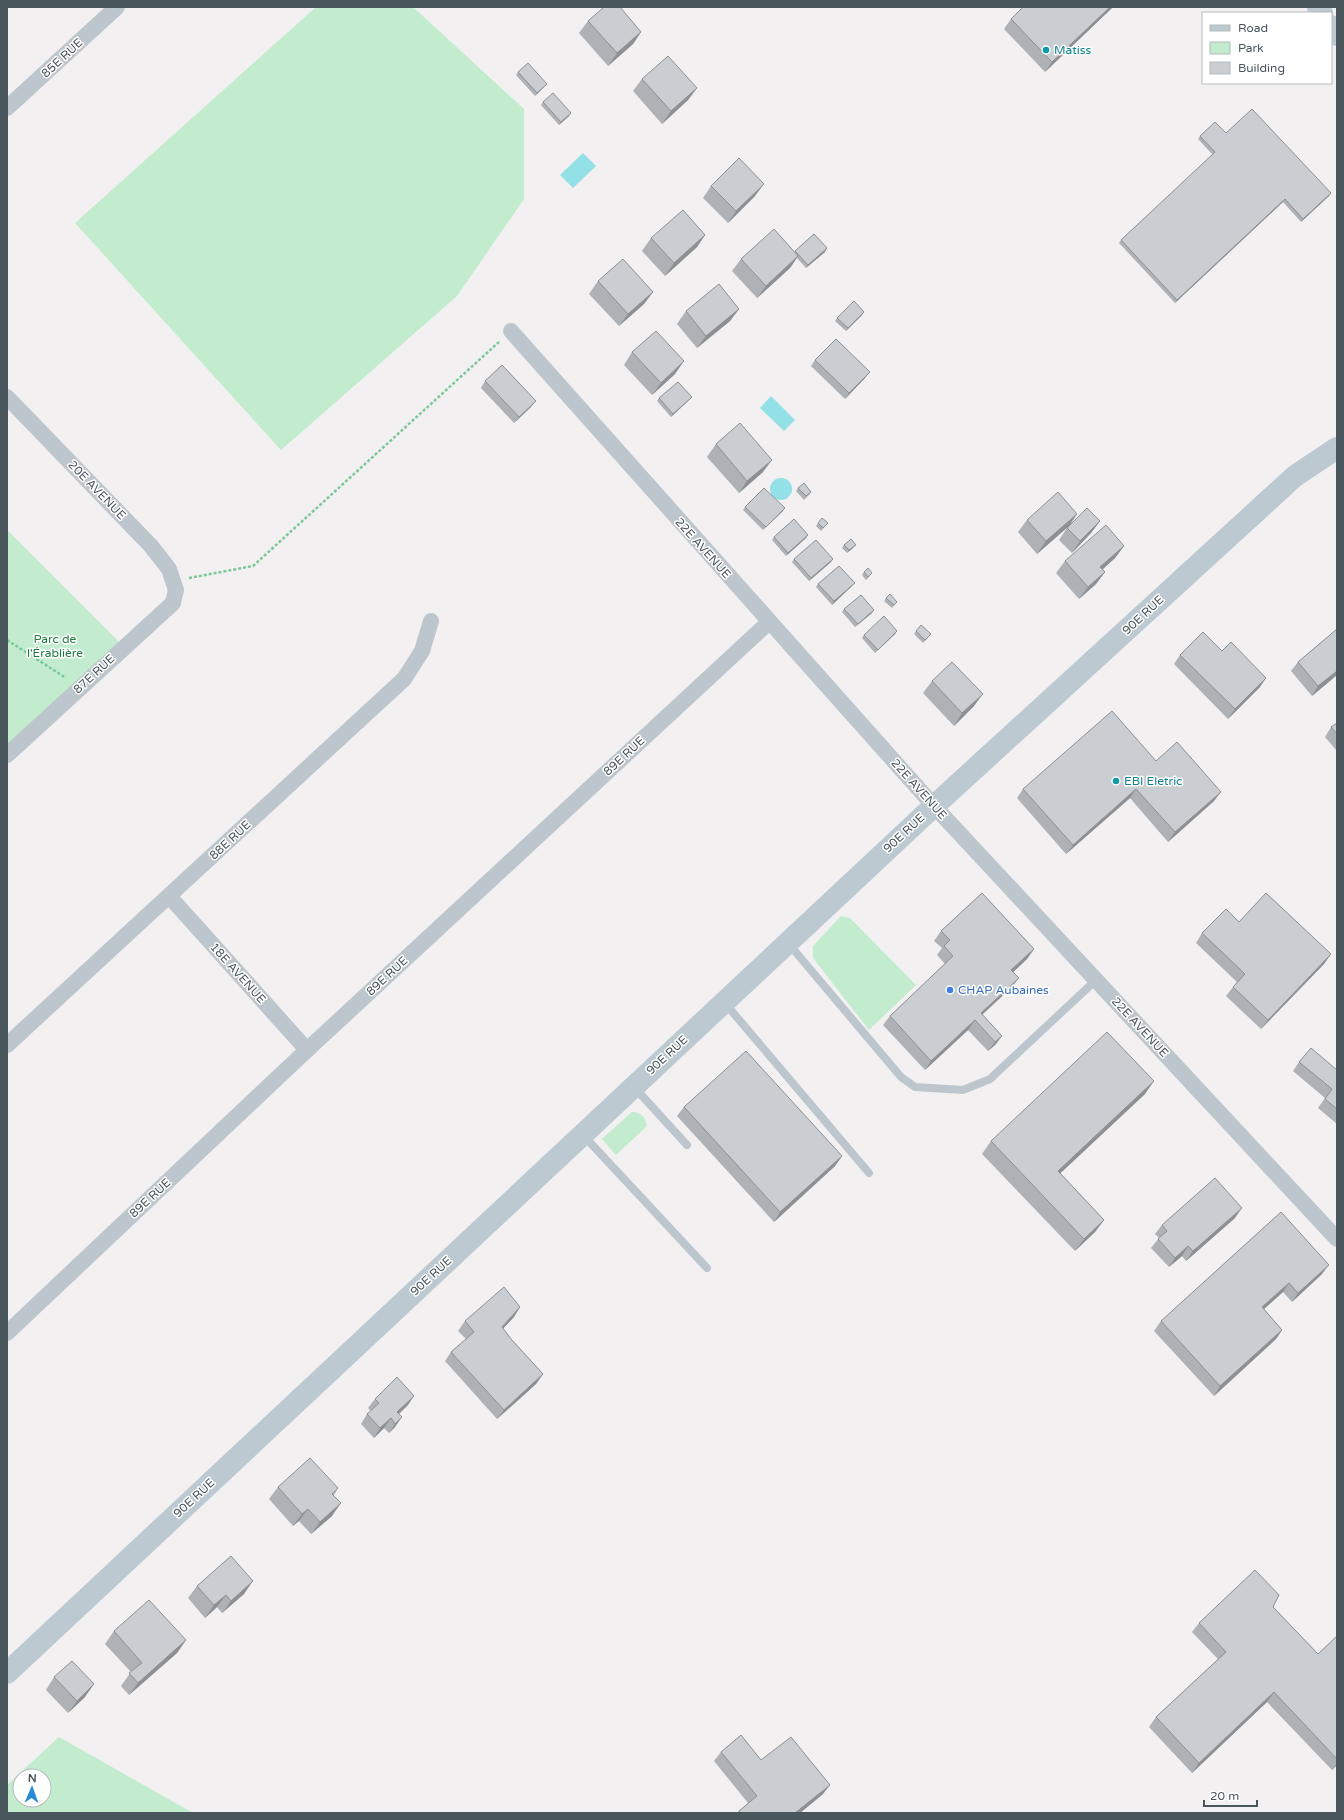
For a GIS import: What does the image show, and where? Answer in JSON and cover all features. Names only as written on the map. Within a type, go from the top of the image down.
[{"type":"street","name":"85E RUE","points":[[7,108],[117,7]]},
{"type":"street","name":"22E AVENUE","points":[[511,331],[934,806],[1337,1239]]},
{"type":"street","name":"20E AVENUE","points":[[7,397],[151,546],[169,569],[174,586]]},
{"type":"street","name":"90E RUE","points":[[7,1673],[934,806],[1295,476],[1337,448]]},
{"type":"street","name":"87E RUE","points":[[7,755],[173,602],[174,586]]},
{"type":"street","name":"88E RUE","points":[[7,1045],[404,679],[422,651],[431,621]]},
{"type":"street","name":"89E RUE","points":[[7,1333],[307,1050],[769,622]]},
{"type":"street","name":"18E AVENUE","points":[[169,896],[307,1050]]},
{"type":"lane","points":[[787,942],[901,1077],[915,1087],[963,1090],[990,1079],[1096,980]]},
{"type":"lane","points":[[724,1002],[868,1173]]},
{"type":"lane","points":[[634,1086],[687,1145]]},
{"type":"lane","points":[[582,1134],[707,1268]]},
{"type":"path","points":[[174,586],[253,566],[511,331]]},
{"type":"path","points":[[7,640],[80,688]]},
{"type":"green space","points":[[316,7],[413,7],[524,109],[524,199],[457,296],[281,450],[75,223]]},
{"type":"green space","name":"Parc de l'Érablière","points":[[7,530],[124,647],[7,755]]},
{"type":"green space","points":[[841,916],[850,918],[916,985],[869,1030],[813,958],[813,946]]},
{"type":"green space","points":[[632,1112],[638,1113],[642,1116],[647,1126],[616,1155],[602,1139]]},
{"type":"green space","points":[[59,1737],[193,1813],[7,1813],[7,1785],[12,1780],[12,1808],[52,1808],[52,1768],[25,1768]]},
{"type":"water","points":[[583,153],[596,166],[573,188],[560,175]]},
{"type":"water","points":[[771,396],[795,420],[784,431],[760,408]]},
{"type":"water","points":[[781,478],[789,481],[792,489],[789,497],[781,500],[773,497],[770,489],[773,481]]},
{"type":"building","points":[[604,7],[620,7],[641,32],[617,53],[588,21]]},
{"type":"building","name":"Matiss","points":[[1023,7],[1110,7],[1052,62],[1011,19]]},
{"type":"building","points":[[668,56],[697,88],[671,111],[642,79]]},
{"type":"building","points":[[528,63],[547,84],[537,93],[518,72]]},
{"type":"building","points":[[553,93],[571,113],[561,122],[543,102]]},
{"type":"building","points":[[1252,109],[1331,193],[1303,219],[1285,199],[1177,300],[1121,240],[1215,152],[1200,136],[1215,122],[1226,133]]},
{"type":"building","points":[[739,158],[764,184],[736,211],[711,186]]},
{"type":"building","points":[[683,210],[705,235],[674,263],[651,238]]},
{"type":"building","points":[[774,229],[798,256],[766,286],[741,259]]},
{"type":"building","points":[[814,234],[827,248],[808,265],[795,251]]},
{"type":"building","points":[[623,259],[653,292],[628,314],[598,281]]},
{"type":"building","points":[[719,284],[739,309],[706,336],[686,311]]},
{"type":"building","points":[[854,301],[864,312],[848,328],[837,318]]},
{"type":"building","points":[[656,331],[684,361],[661,383],[632,352]]},
{"type":"building","points":[[836,339],[870,372],[849,393],[815,360]]},
{"type":"building","points":[[502,365],[536,401],[519,417],[485,381]]},
{"type":"building","points":[[678,382],[692,397],[673,414],[659,398]]},
{"type":"building","points":[[740,423],[772,460],[747,481],[716,444]]},
{"type":"building","points":[[804,483],[811,492],[806,496],[798,488]]},
{"type":"building","points":[[764,488],[785,508],[766,527],[745,507]]},
{"type":"building","points":[[1058,492],[1077,514],[1046,541],[1027,520]]},
{"type":"building","points":[[1087,508],[1100,521],[1080,541],[1067,528]]},
{"type":"building","points":[[822,518],[828,523],[823,528],[818,523]]},
{"type":"building","points":[[794,519],[808,535],[788,553],[774,537]]},
{"type":"building","points":[[1106,525],[1124,546],[1100,567],[1105,572],[1088,587],[1065,561]]},
{"type":"building","points":[[851,539],[856,545],[849,550],[844,545]]},
{"type":"building","points":[[816,540],[833,559],[811,578],[794,559]]},
{"type":"building","points":[[839,566],[855,583],[834,601],[818,584]]},
{"type":"building","points":[[868,568],[872,573],[868,577],[864,572]]},
{"type":"building","points":[[890,594],[897,602],[894,605],[886,598]]},
{"type":"building","points":[[861,595],[874,610],[858,624],[844,609]]},
{"type":"building","points":[[884,616],[897,631],[878,650],[864,635]]},
{"type":"building","points":[[921,625],[931,634],[925,640],[916,631]]},
{"type":"building","points":[[1337,629],[1337,671],[1318,686],[1298,662]]},
{"type":"building","points":[[1203,632],[1222,651],[1231,642],[1266,678],[1235,709],[1180,655]]},
{"type":"building","points":[[952,662],[983,694],[962,713],[932,681]]},
{"type":"building","name":"EBI Eletric","points":[[1112,711],[1156,761],[1177,742],[1221,792],[1175,832],[1136,789],[1073,845],[1023,789]]},
{"type":"building","points":[[1337,723],[1337,734],[1331,727]]},
{"type":"building","points":[[982,893],[1034,949],[1011,970],[1019,978],[981,1013],[1002,1036],[995,1042],[975,1020],[931,1061],[890,1016],[953,956],[944,946],[950,940],[941,931]]},
{"type":"building","points":[[1266,893],[1331,954],[1268,1020],[1233,987],[1245,974],[1202,933],[1226,909],[1239,922]]},
{"type":"building","points":[[1107,1032],[1154,1081],[1058,1171],[1104,1220],[1084,1239],[991,1141]]},
{"type":"building","points":[[1311,1048],[1337,1070],[1337,1109],[1325,1099],[1332,1089],[1299,1062]]},
{"type":"building","points":[[746,1051],[842,1156],[780,1212],[684,1107]]},
{"type":"building","points":[[1215,1178],[1242,1208],[1193,1251],[1188,1246],[1175,1258],[1158,1239],[1167,1231],[1162,1225]]},
{"type":"building","points":[[1281,1212],[1329,1265],[1298,1293],[1289,1283],[1262,1307],[1282,1330],[1220,1386],[1161,1321]]},
{"type":"building","points":[[504,1287],[520,1307],[502,1327],[543,1374],[504,1410],[451,1352],[474,1332],[465,1321]]},
{"type":"building","points":[[397,1377],[414,1396],[397,1412],[402,1417],[395,1424],[391,1418],[380,1428],[367,1414],[379,1403],[375,1399]]},
{"type":"building","points":[[310,1458],[338,1488],[332,1494],[341,1503],[320,1522],[308,1509],[302,1514],[278,1487]]},
{"type":"building","points":[[231,1556],[253,1581],[231,1601],[226,1595],[214,1605],[197,1586]]},
{"type":"building","points":[[1255,1570],[1279,1595],[1273,1607],[1318,1654],[1337,1636],[1337,1759],[1274,1692],[1199,1763],[1156,1717],[1226,1652],[1199,1623]]},
{"type":"building","points":[[149,1600],[186,1640],[138,1683],[129,1673],[142,1663],[114,1631]]},
{"type":"building","points":[[72,1661],[94,1684],[77,1701],[54,1677]]},
{"type":"building","points":[[741,1735],[761,1760],[791,1737],[830,1785],[795,1813],[740,1813],[739,1811],[757,1796],[721,1752]]},
{"type":"place","name":"Matiss","points":[[1046,50]]},
{"type":"place","name":"EBI Eletric","points":[[1116,781]]},
{"type":"place","name":"CHAP Aubaines","points":[[950,990]]}]
